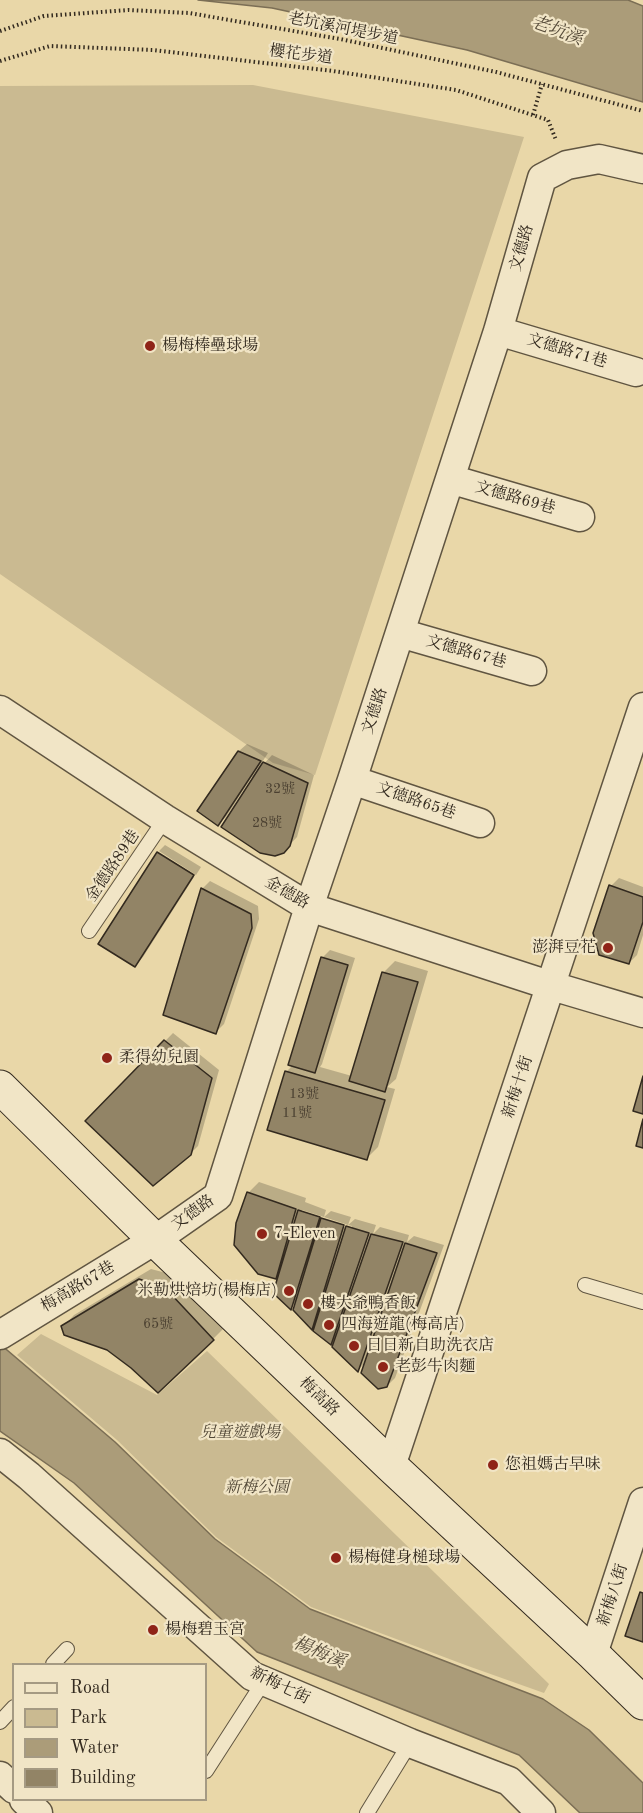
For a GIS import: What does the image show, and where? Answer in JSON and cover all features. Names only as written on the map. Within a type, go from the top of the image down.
[{"type":"street","name":"文德路","points":[[155,1240],[218,1196],[309,907],[498,331],[542,178],[567,165],[599,159],[643,169]]},
{"type":"street","name":"文德路71巷","points":[[498,331],[636,372]]},
{"type":"street","name":"文德路69巷","points":[[450,479],[580,517]]},
{"type":"street","name":"文德路67巷","points":[[400,633],[532,672]]},
{"type":"street","name":"新梅十街","points":[[391,1466],[643,707]]},
{"type":"street","name":"金德路","points":[[0,710],[165,819],[309,907],[643,1013]]},
{"type":"street","name":"文德路65巷","points":[[352,780],[480,823]]},
{"type":"street","name":"梅高路","points":[[0,1087],[155,1240],[643,1703]]},
{"type":"street","name":"梅高路67巷","points":[[3,1328],[155,1240]]},
{"type":"street","name":"新梅七街","points":[[0,1453],[29,1476],[252,1676],[410,1743],[509,1781],[541,1813]]},
{"type":"street","name":"新梅八街","points":[[593,1654],[643,1502]]},
{"type":"street","points":[[0,1776],[12,1787]]},
{"type":"street","points":[[25,1801],[38,1813]]},
{"type":"lane","name":"金德路89巷","points":[[89,931],[165,819]]},
{"type":"lane","points":[[585,1285],[643,1302]]},
{"type":"lane","points":[[55,1663],[67,1650]]},
{"type":"lane","points":[[207,1769],[264,1681]]},
{"type":"lane","points":[[0,1722],[12,1709]]},
{"type":"lane","points":[[368,1813],[410,1743]]},
{"type":"path","name":"老坑溪河堤步道","points":[[0,31],[44,16],[129,9],[189,13],[351,41],[496,72],[643,111]]},
{"type":"path","name":"櫻花步道","points":[[0,61],[50,46],[153,50],[333,71],[456,90],[548,120],[567,165]]},
{"type":"path","points":[[533,115],[542,84]]},
{"type":"green space","points":[[253,85],[524,137],[315,775],[273,763],[0,574],[0,86]]},
{"type":"green space","name":"新梅公園","points":[[41,1334],[157,1395],[207,1351],[549,1684],[544,1693],[311,1607],[216,1537],[117,1440],[17,1355]]},
{"type":"water","name":"老坑溪","points":[[198,0],[628,0],[643,6],[643,102],[467,50],[272,8]]},
{"type":"water","name":"楊梅溪","points":[[0,1344],[115,1442],[215,1539],[310,1609],[543,1699],[589,1730],[643,1783],[643,1813],[580,1813],[519,1755],[257,1652],[74,1483],[0,1431]]},
{"type":"building","points":[[238,751],[261,761],[218,826],[197,811]]},
{"type":"building","points":[[263,762],[308,783],[290,846],[284,853],[275,856],[260,853],[221,827]]},
{"type":"building","points":[[157,852],[194,875],[135,967],[98,944]]},
{"type":"building","points":[[609,885],[643,897],[643,922],[629,964],[599,955],[593,933]]},
{"type":"building","points":[[201,888],[251,914],[252,928],[216,1034],[163,1015]]},
{"type":"building","points":[[321,957],[348,965],[315,1073],[288,1065]]},
{"type":"building","points":[[382,972],[418,982],[385,1092],[349,1081]]},
{"type":"building","points":[[164,1040],[212,1078],[191,1155],[153,1186],[85,1121]]},
{"type":"building","points":[[285,1071],[385,1100],[367,1160],[267,1130]]},
{"type":"building","points":[[643,1076],[643,1114],[633,1111]]},
{"type":"building","points":[[643,1119],[643,1148],[636,1146]]},
{"type":"building","name":"7-Eleven","points":[[247,1192],[296,1209],[276,1279],[258,1274],[234,1245],[236,1223]]},
{"type":"building","points":[[298,1210],[320,1217],[291,1310],[273,1293]]},
{"type":"building","points":[[321,1218],[344,1225],[312,1330],[293,1310]]},
{"type":"building","points":[[346,1226],[369,1233],[331,1345],[313,1331]]},
{"type":"building","points":[[371,1234],[403,1242],[358,1372],[332,1347]]},
{"type":"building","points":[[405,1243],[437,1253],[387,1387],[378,1389],[361,1373]]},
{"type":"building","points":[[139,1279],[158,1285],[169,1292],[214,1340],[158,1393],[107,1350],[64,1335],[61,1326]]},
{"type":"building","points":[[640,1592],[643,1593],[643,1642],[625,1636]]},
{"type":"place","name":"楊梅棒壘球場","points":[[150,346]]},
{"type":"place","name":"澎湃豆花","points":[[608,948]]},
{"type":"place","name":"柔得幼兒園","points":[[107,1058]]},
{"type":"place","name":"7-Eleven","points":[[262,1234]]},
{"type":"place","name":"米勒烘焙坊(楊梅店)","points":[[289,1291]]},
{"type":"place","name":"樓大爺鴨香飯","points":[[308,1304]]},
{"type":"place","name":"四海遊龍(梅高店)","points":[[329,1325]]},
{"type":"place","name":"日日新自助洗衣店","points":[[354,1346]]},
{"type":"place","name":"老彭牛肉麵","points":[[383,1367]]},
{"type":"place","name":"您祖媽古早味","points":[[493,1465]]},
{"type":"place","name":"楊梅健身槌球場","points":[[336,1558]]},
{"type":"place","name":"楊梅碧玉宮","points":[[153,1630]]},
{"type":"park label","name":"兒童遊戲場","points":[[240,1433]]}]
